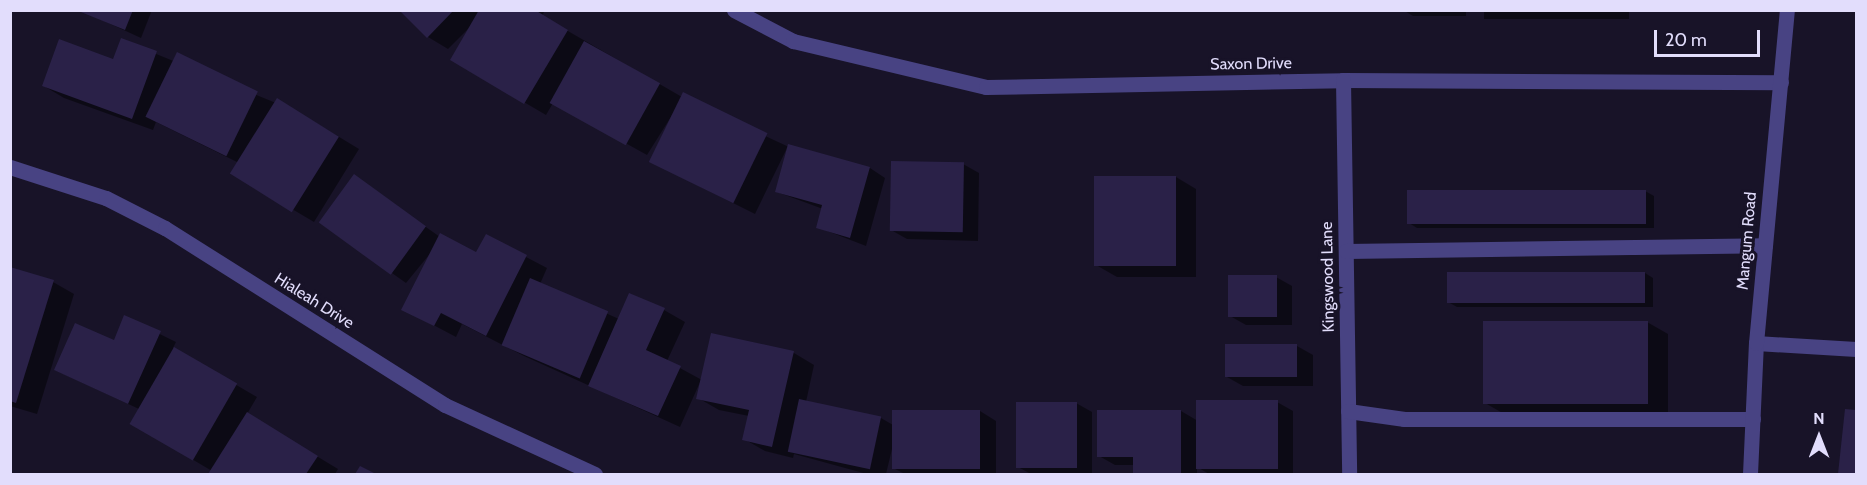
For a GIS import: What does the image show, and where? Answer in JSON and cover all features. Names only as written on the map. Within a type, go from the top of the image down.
[{"type":"street","name":"Saxon Drive","points":[[734,10],[793,41],[986,87],[1343,80],[1781,82]]},
{"type":"street","name":"Mangum Road","points":[[1750,474],[1756,343],[1787,10]]},
{"type":"street","name":"Kingswood Lane","points":[[1343,80],[1349,474]]},
{"type":"street","name":"Hialeah Drive","points":[[10,167],[106,198],[165,228],[445,405],[595,474]]},
{"type":"street","points":[[1346,251],[1765,245]]},
{"type":"street","points":[[1756,343],[1857,349]]},
{"type":"street","points":[[1348,411],[1404,419],[1753,419]]},
{"type":"building","points":[[76,10],[133,10],[125,30]]},
{"type":"building","points":[[399,10],[454,10],[427,38]]},
{"type":"building","points":[[479,10],[535,10],[568,30],[524,104],[450,60]]},
{"type":"building","points":[[121,38],[157,51],[132,119],[42,86],[59,39],[113,59]]},
{"type":"building","points":[[584,41],[660,83],[626,145],[550,103]]},
{"type":"building","points":[[177,52],[258,91],[226,156],[145,117]]},
{"type":"building","points":[[683,92],[767,133],[733,203],[649,162]]},
{"type":"building","points":[[277,98],[339,137],[292,212],[230,173]]},
{"type":"building","points":[[788,144],[870,167],[850,238],[816,228],[822,205],[775,192]]},
{"type":"building","points":[[891,161],[964,162],[963,232],[890,231]]},
{"type":"building","points":[[354,174],[426,226],[391,275],[319,223]]},
{"type":"building","points":[[1094,176],[1176,176],[1176,266],[1094,266]]},
{"type":"building","points":[[1407,190],[1646,190],[1646,224],[1407,224]]},
{"type":"building","points":[[440,233],[476,252],[486,234],[527,255],[486,336],[441,313],[434,326],[401,310]]},
{"type":"building","points":[[10,267],[54,280],[16,403],[10,401]]},
{"type":"building","points":[[1447,272],[1645,272],[1645,303],[1447,303]]},
{"type":"building","points":[[1228,275],[1277,275],[1277,317],[1228,317]]},
{"type":"building","points":[[530,278],[608,311],[580,378],[501,345]]},
{"type":"building","points":[[629,293],[665,308],[646,350],[681,366],[658,416],[588,386]]},
{"type":"building","points":[[124,315],[161,331],[128,404],[54,370],[75,323],[114,340]]},
{"type":"building","points":[[1483,321],[1648,321],[1648,404],[1483,404]]},
{"type":"building","points":[[711,333],[794,351],[772,447],[742,440],[749,410],[696,399]]},
{"type":"building","points":[[1225,344],[1297,344],[1297,377],[1225,377]]},
{"type":"building","points":[[174,347],[237,384],[193,461],[130,424]]},
{"type":"building","points":[[799,399],[881,416],[870,469],[788,452]]},
{"type":"building","points":[[1196,400],[1278,400],[1278,469],[1196,469]]},
{"type":"building","points":[[1016,402],[1077,402],[1077,468],[1016,468]]},
{"type":"building","points":[[1845,409],[1856,410],[1856,474],[1838,474]]},
{"type":"building","points":[[892,410],[980,410],[980,469],[892,469]]},
{"type":"building","points":[[1097,410],[1181,410],[1181,474],[1133,474],[1133,457],[1097,457]]},
{"type":"building","points":[[247,412],[318,456],[306,474],[208,474]]},
{"type":"building","points":[[360,466],[376,474],[355,474]]}]
